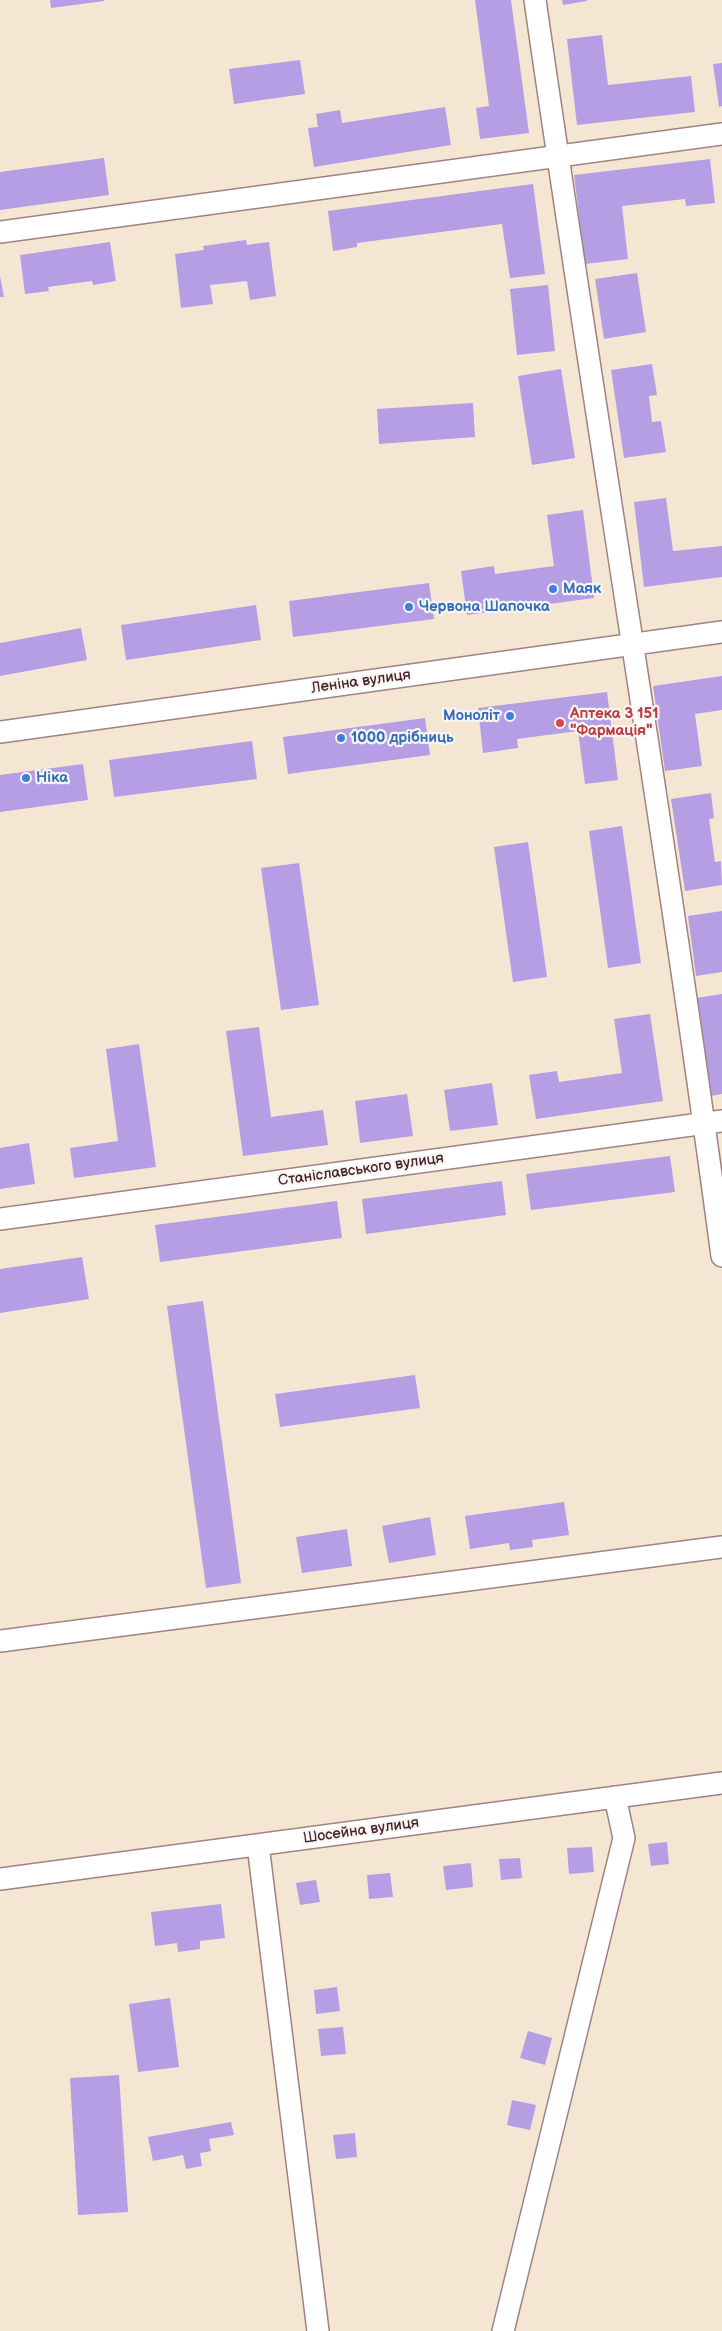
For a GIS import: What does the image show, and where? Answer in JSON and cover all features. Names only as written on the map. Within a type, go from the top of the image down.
[{"type":"street","points":[[535,0],[634,645],[713,1122],[722,1256]]},
{"type":"street","points":[[0,232],[722,134]]},
{"type":"street","name":"Леніна вулиця","points":[[0,732],[722,632]]},
{"type":"street","name":"Станіславського вулиця","points":[[0,1219],[713,1122]]},
{"type":"street","points":[[0,1641],[722,1547]]},
{"type":"street","name":"Шосейна вулиця","points":[[0,1879],[722,1783]]},
{"type":"street","points":[[503,2331],[624,1838],[615,1797]]},
{"type":"street","points":[[258,1845],[318,2331]]},
{"type":"building","points":[[50,0],[104,0],[104,1],[51,8]]},
{"type":"building","points":[[475,0],[511,0],[529,133],[480,139],[476,108],[489,106]]},
{"type":"building","points":[[562,0],[587,0],[587,1],[563,5]]},
{"type":"building","points":[[602,35],[608,85],[691,76],[695,112],[577,125],[567,39]]},
{"type":"building","points":[[300,60],[305,94],[234,104],[229,69]]},
{"type":"building","points":[[722,63],[722,106],[719,107],[713,64]]},
{"type":"building","points":[[445,107],[451,145],[314,167],[308,128],[318,127],[316,114],[340,110],[342,123]]},
{"type":"building","points":[[104,158],[109,195],[0,210],[0,172]]},
{"type":"building","points":[[710,159],[715,203],[686,206],[685,199],[622,206],[628,259],[585,264],[574,175]]},
{"type":"building","points":[[533,184],[545,274],[510,278],[502,224],[357,243],[357,247],[333,251],[328,211]]},
{"type":"building","points":[[246,240],[247,245],[269,242],[276,296],[250,300],[247,281],[210,285],[213,304],[181,308],[175,254],[204,250],[203,246]]},
{"type":"building","points":[[110,242],[116,281],[93,285],[92,281],[48,287],[49,291],[25,294],[20,255]]},
{"type":"building","points":[[637,273],[646,332],[604,339],[595,279]]},
{"type":"building","points":[[0,276],[4,297],[0,297]]},
{"type":"building","points":[[548,285],[555,351],[517,355],[510,289]]},
{"type":"building","points":[[652,364],[657,395],[649,396],[652,422],[661,421],[666,452],[624,458],[611,370]]},
{"type":"building","points":[[561,369],[575,458],[532,465],[518,376]]},
{"type":"building","points":[[473,403],[475,437],[379,444],[377,409]]},
{"type":"building","points":[[666,498],[673,551],[722,546],[722,577],[644,587],[634,502]]},
{"type":"building","points":[[583,510],[594,598],[467,615],[461,571],[494,566],[495,574],[554,566],[547,515]]},
{"type":"building","points":[[429,583],[434,619],[293,637],[289,601]]},
{"type":"building","points":[[256,605],[261,640],[126,660],[121,625]]},
{"type":"building","points":[[81,628],[87,660],[0,676],[0,643]]},
{"type":"building","points":[[722,676],[722,710],[695,714],[702,766],[665,771],[653,686]]},
{"type":"building","points":[[607,692],[618,780],[585,784],[578,731],[517,739],[518,748],[483,753],[478,708]]},
{"type":"building","points":[[425,718],[430,755],[288,774],[283,737]]},
{"type":"building","points":[[252,741],[257,779],[114,797],[109,760]]},
{"type":"building","points":[[83,764],[88,800],[0,812],[0,775]]},
{"type":"building","points":[[711,793],[714,818],[709,819],[715,862],[721,861],[722,885],[685,891],[671,799]]},
{"type":"building","points":[[622,826],[641,963],[608,968],[589,831]]},
{"type":"building","points":[[528,842],[547,977],[513,982],[494,847]]},
{"type":"building","points":[[299,863],[319,1005],[281,1010],[261,868]]},
{"type":"building","points":[[722,911],[722,972],[696,976],[688,916]]},
{"type":"building","points":[[722,994],[722,1094],[711,1096],[696,998]]},
{"type":"building","points":[[650,1014],[663,1101],[536,1119],[529,1075],[557,1071],[559,1082],[622,1073],[614,1019]]},
{"type":"building","points":[[259,1027],[271,1117],[323,1110],[328,1145],[243,1156],[226,1031]]},
{"type":"building","points":[[139,1044],[156,1167],[74,1178],[70,1148],[118,1141],[106,1049]]},
{"type":"building","points":[[492,1083],[498,1125],[450,1131],[444,1090]]},
{"type":"building","points":[[407,1094],[413,1136],[360,1143],[355,1101]]},
{"type":"building","points":[[29,1143],[35,1184],[0,1189],[0,1148]]},
{"type":"building","points":[[670,1156],[675,1192],[531,1210],[526,1174]]},
{"type":"building","points":[[502,1181],[506,1215],[366,1234],[362,1199]]},
{"type":"building","points":[[337,1201],[342,1238],[160,1262],[155,1225]]},
{"type":"building","points":[[82,1257],[89,1299],[0,1313],[0,1269]]},
{"type":"building","points":[[203,1301],[241,1583],[206,1588],[167,1306]]},
{"type":"building","points":[[415,1375],[420,1408],[280,1427],[275,1394]]},
{"type":"building","points":[[564,1502],[569,1535],[532,1540],[533,1547],[510,1550],[509,1543],[470,1549],[465,1516]]},
{"type":"building","points":[[430,1517],[436,1555],[389,1563],[382,1526]]},
{"type":"building","points":[[347,1529],[352,1566],[302,1573],[296,1537]]},
{"type":"building","points":[[667,1842],[669,1864],[651,1866],[648,1844]]},
{"type":"building","points":[[592,1847],[594,1872],[569,1874],[567,1848]]},
{"type":"building","points":[[520,1858],[522,1878],[501,1880],[499,1859]]},
{"type":"building","points":[[471,1863],[473,1887],[446,1890],[443,1866]]},
{"type":"building","points":[[390,1873],[393,1897],[369,1899],[367,1875]]},
{"type":"building","points":[[316,1880],[320,1902],[300,1905],[296,1883]]},
{"type":"building","points":[[221,1904],[225,1938],[200,1941],[200,1949],[178,1952],[177,1943],[155,1946],[151,1912]]},
{"type":"building","points":[[337,1987],[340,2011],[316,2014],[314,1990]]},
{"type":"building","points":[[170,1998],[179,2067],[138,2072],[129,2004]]},
{"type":"building","points":[[343,2027],[346,2054],[321,2056],[318,2029]]},
{"type":"building","points":[[528,2031],[552,2038],[545,2065],[520,2058]]},
{"type":"building","points":[[119,2075],[128,2212],[78,2215],[70,2078]]},
{"type":"building","points":[[512,2100],[536,2105],[530,2130],[507,2125]]},
{"type":"building","points":[[231,2122],[234,2135],[209,2139],[211,2151],[200,2153],[202,2166],[186,2169],[183,2155],[153,2161],[148,2137]]},
{"type":"building","points":[[355,2133],[357,2157],[336,2159],[333,2135]]},
{"type":"place","name":"Маяк","points":[[553,589]]},
{"type":"place","name":"Червона Шапочка","points":[[409,607]]},
{"type":"place","name":"Моноліт","points":[[510,716]]},
{"type":"place","name":"Аптека 3 151 \"Фармація\"","points":[[560,723]]},
{"type":"place","name":"1000 дрібниць","points":[[341,738]]},
{"type":"place","name":"Ніка","points":[[26,778]]}]
